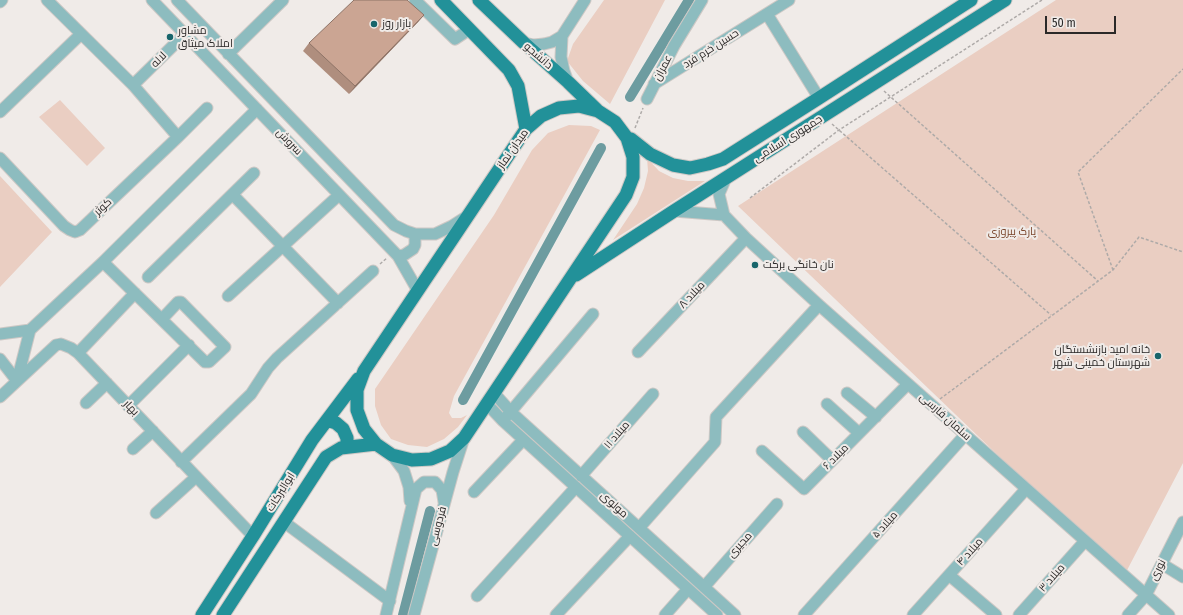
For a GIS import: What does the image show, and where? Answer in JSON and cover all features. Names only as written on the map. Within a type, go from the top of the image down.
[{"type":"main road","points":[[441,0],[470,28],[509,70],[518,86],[526,129]]},
{"type":"main road","name":"دانشجو","points":[[479,0],[598,111]]},
{"type":"main road","name":"جمهوری اسلامی","points":[[629,139],[650,154],[672,165],[690,168],[722,159],[971,0]]},
{"type":"main road","name":"جمهوری اسلامی","points":[[571,278],[1005,0]]},
{"type":"main road","points":[[909,40],[919,55]]},
{"type":"main road","name":"میدان نماز","points":[[579,106],[598,111],[615,122],[629,139],[633,157],[633,177],[626,195],[464,438],[450,451],[432,459],[412,460],[392,455],[376,444],[364,429],[357,410],[358,390],[364,371],[526,129],[541,116],[559,108],[579,106]]},
{"type":"main road","name":"ابوالبرکات","points":[[202,615],[312,440],[364,371]]},
{"type":"main road","points":[[327,420],[336,423],[343,429],[347,438],[347,447]]},
{"type":"main road","name":"ابوالبرکات","points":[[223,615],[326,457],[341,448],[376,444]]},
{"type":"street","points":[[47,0],[133,86],[178,137]]},
{"type":"street","name":"سروش","points":[[152,0],[396,254],[418,291]]},
{"type":"street","name":"سروش","points":[[177,0],[394,225],[406,232],[415,234],[434,234],[452,226],[469,215]]},
{"type":"street","points":[[228,54],[283,0]]},
{"type":"street","points":[[416,0],[455,39],[470,28]]},
{"type":"street","points":[[524,43],[534,45],[544,44],[552,42],[562,36],[586,0]]},
{"type":"street","name":"عمران","points":[[647,98],[674,46],[702,0]]},
{"type":"street","name":"حسین خرم فرد","points":[[654,84],[789,0]]},
{"type":"street","points":[[767,14],[819,98]]},
{"type":"street","points":[[0,112],[81,34]]},
{"type":"street","name":"لاله","points":[[133,86],[185,34]]},
{"type":"street","points":[[562,36],[561,57],[568,82]]},
{"type":"street","name":"کوثر","points":[[0,158],[64,226],[75,232],[80,230],[207,108]]},
{"type":"street","points":[[17,381],[30,330],[103,262],[257,109]]},
{"type":"street","points":[[148,277],[254,173]]},
{"type":"street","points":[[674,211],[724,215],[720,194],[726,178]]},
{"type":"street","points":[[233,195],[338,303]]},
{"type":"street","points":[[228,296],[339,195]]},
{"type":"street","name":"سلمان فارسی","points":[[724,215],[746,238],[819,305],[1169,615]]},
{"type":"street","points":[[396,254],[409,253],[413,249],[415,245],[415,234]]},
{"type":"street","name":"میلاد ۸","points":[[638,352],[746,238]]},
{"type":"street","points":[[103,262],[134,293],[208,363],[225,347],[180,302],[178,302],[162,319]]},
{"type":"street","points":[[182,462],[251,394],[268,368],[277,358],[373,270]]},
{"type":"street","points":[[78,353],[134,293]]},
{"type":"street","points":[[639,528],[715,442],[716,417],[819,305]]},
{"type":"street","points":[[503,421],[594,314]]},
{"type":"street","points":[[0,334],[30,330]]},
{"type":"street","name":"بهار","points":[[0,396],[56,345],[66,345],[78,353],[253,536]]},
{"type":"street","points":[[128,406],[189,345]]},
{"type":"street","points":[[0,359],[17,381]]},
{"type":"street","points":[[86,404],[107,383]]},
{"type":"street","name":"میلاد ۶","points":[[762,451],[804,489],[908,384]]},
{"type":"street","points":[[847,393],[876,417]]},
{"type":"street","name":"میلاد ۱۱","points":[[581,476],[653,394]]},
{"type":"street","name":"مولوی","points":[[491,399],[511,412],[735,615]]},
{"type":"street","name":"مولوی","points":[[491,399],[503,421],[717,615]]},
{"type":"street","points":[[827,404],[859,433]]},
{"type":"street","points":[[133,449],[153,431]]},
{"type":"street","points":[[803,432],[832,460]]},
{"type":"street","name":"میلاد ۵","points":[[804,615],[965,435]]},
{"type":"street","name":"فردوسی","points":[[414,615],[444,504],[464,438]]},
{"type":"street","points":[[474,492],[523,440]]},
{"type":"street","points":[[392,455],[404,471],[409,487],[411,509]]},
{"type":"street","points":[[156,513],[196,477]]},
{"type":"street","points":[[386,615],[416,489],[424,482],[435,482],[442,490],[444,504]]},
{"type":"street","points":[[477,596],[576,487]]},
{"type":"street","name":"میلاد ۴","points":[[913,615],[1026,489]]},
{"type":"street","name":"مجیری","points":[[704,587],[777,504]]},
{"type":"street","points":[[284,522],[390,601]]},
{"type":"street","name":"نوری","points":[[1128,615],[1146,595],[1180,534],[1183,522]]},
{"type":"street","points":[[556,615],[630,536]]},
{"type":"street","name":"میلاد ۳","points":[[1019,615],[1085,541]]},
{"type":"street","points":[[1162,564],[1183,577]]},
{"type":"street","points":[[949,575],[996,615]]},
{"type":"street","points":[[665,615],[688,589]]},
{"type":"path","points":[[750,198],[838,130],[1042,0]]},
{"type":"path","points":[[1113,270],[1078,172],[1183,69]]},
{"type":"path","points":[[875,83],[1098,281]]},
{"type":"path","points":[[629,139],[647,98]]},
{"type":"path","points":[[823,116],[1052,315]]},
{"type":"path","points":[[932,405],[1113,270],[1139,237],[1183,252]]},
{"type":"path","points":[[373,270],[396,254]]},
{"type":"green space","points":[[604,0],[665,0],[610,104],[583,81],[567,61],[573,44]]},
{"type":"green space","name":"پارک پیروزی","points":[[1056,0],[1183,0],[1183,463],[1124,576],[738,206]]},
{"type":"green space","points":[[60,100],[105,148],[87,166],[39,117]]},
{"type":"green space","points":[[569,125],[591,126],[600,130],[454,396],[449,413],[452,418],[461,418],[467,415],[458,427],[444,439],[427,447],[408,445],[391,439],[381,425],[375,406],[375,389],[494,215],[532,150],[548,133]]},
{"type":"green space","points":[[647,158],[659,171],[673,178],[688,181],[705,181],[613,240],[637,204],[644,188],[648,171]]},
{"type":"green space","points":[[0,176],[52,232],[0,287]]},
{"type":"building","points":[[354,0],[407,0],[424,15],[355,86],[309,43]]},
{"type":"waterway","points":[[630,97],[689,0]]},
{"type":"waterway","points":[[463,400],[601,148]]},
{"type":"waterway","points":[[403,615],[430,511]]},
{"type":"place","name":"بازار روز","points":[[374,24]]},
{"type":"place","name":"مشاور املاک میثاق","points":[[170,37]]},
{"type":"place","name":"نان خانگی برکت","points":[[755,265]]},
{"type":"place","name":"خانه امید بازنشستگان شهرستان خمینی شهر","points":[[1158,356]]}]
